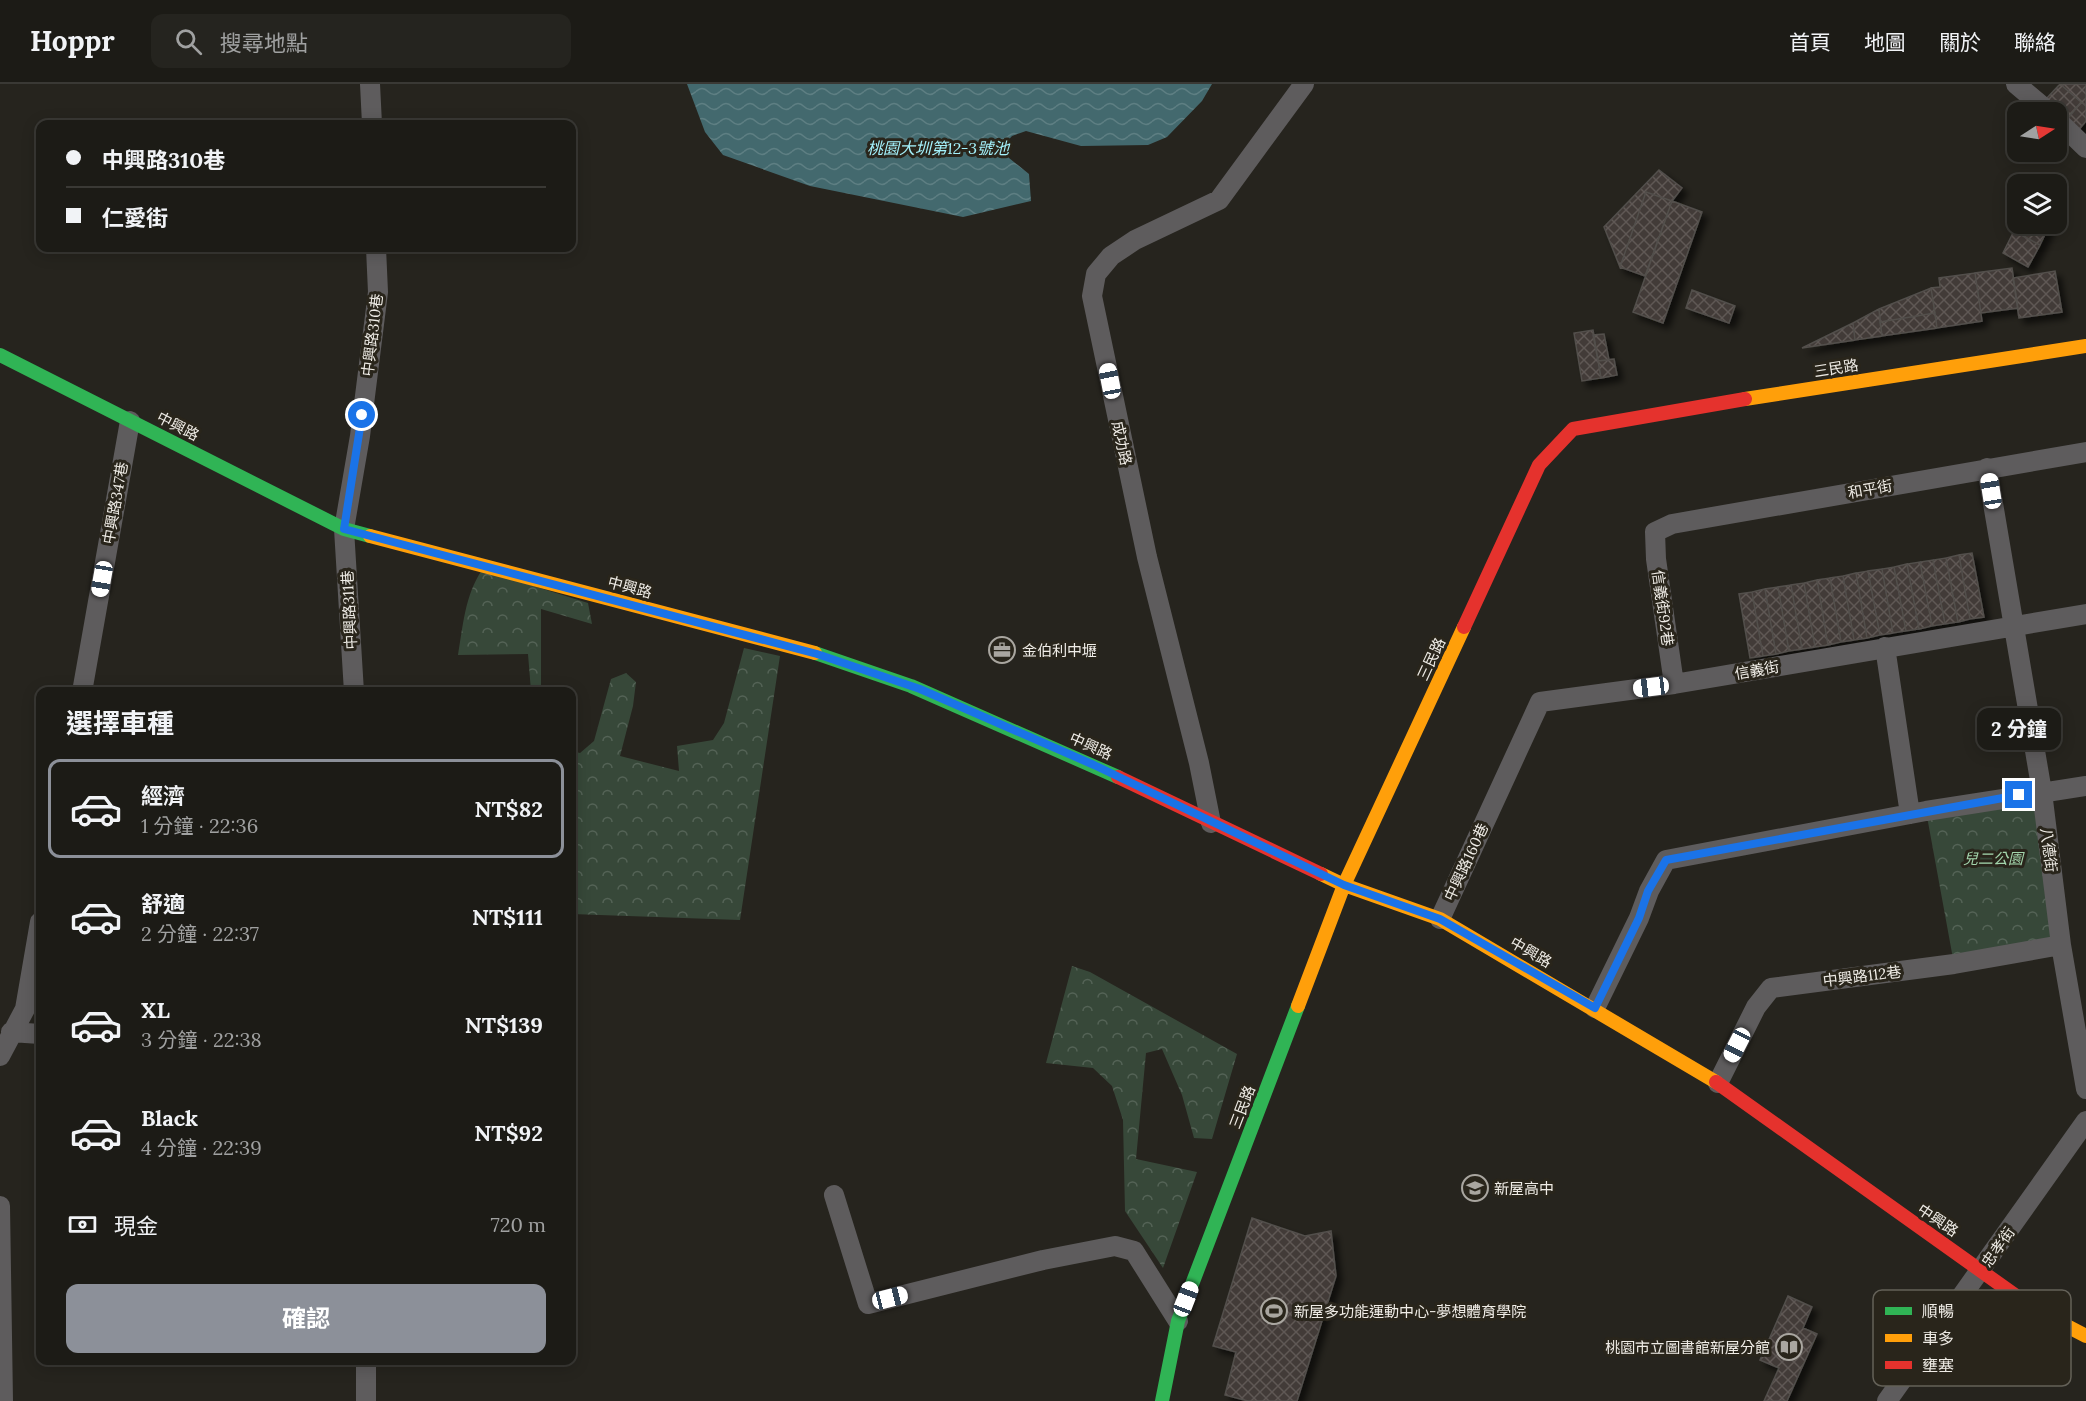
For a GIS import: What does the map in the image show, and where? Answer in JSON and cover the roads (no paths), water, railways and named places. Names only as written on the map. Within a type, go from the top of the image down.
[{"type":"street","points":[[370,84],[372,120]]},
{"type":"street","name":"成功路","points":[[1211,822],[1200,763],[1147,557],[1092,296],[1096,274],[1111,256],[1135,240],[1219,200],[1304,84]]},
{"type":"street","points":[[2016,84],[2037,102]]},
{"type":"street","points":[[2067,130],[2086,148]]},
{"type":"street","name":"中興路310巷","points":[[344,529],[360,436],[378,292],[376,252]]},
{"type":"street","name":"三民路","points":[[1162,1401],[1178,1321],[1344,885],[1539,465],[1573,429],[1709,405],[2086,346]]},
{"type":"street","name":"中興路","points":[[1,356],[344,529],[806,650],[920,689],[1094,765],[1344,885],[1440,919],[1595,1008],[1718,1083],[2010,1290]]},
{"type":"street","name":"中興路347巷","points":[[83,687],[130,421]]},
{"type":"street","name":"和平街","points":[[1655,532],[1672,524],[2086,452]]},
{"type":"street","name":"八德街","points":[[1987,468],[2042,792],[2061,945],[2086,1089]]},
{"type":"street","name":"中興路311巷","points":[[344,529],[354,687]]},
{"type":"street","name":"信義街92巷","points":[[1655,532],[1656,560],[1674,684]]},
{"type":"street","name":"信義街","points":[[1492,806],[1540,702],[1674,684],[2086,614]]},
{"type":"street","points":[[1885,648],[1910,814]]},
{"type":"street","points":[[1595,1008],[1639,918],[1648,891],[1666,860],[1910,814],[2086,786]]},
{"type":"street","name":"中興路160巷","points":[[1440,919],[1492,806]]},
{"type":"street","points":[[0,1056],[25,1009],[36,945]]},
{"type":"street","name":"中興路112巷","points":[[1718,1083],[1756,1007],[1771,988],[1954,964],[2061,945]]},
{"type":"street","points":[[11,1032],[36,1034]]},
{"type":"street","name":"忠孝街","points":[[1969,1290],[2086,1121]]},
{"type":"street","points":[[834,1195],[868,1304],[1043,1260],[1115,1246],[1134,1251],[1178,1321]]},
{"type":"street","points":[[0,1206],[3,1401]]},
{"type":"street","name":"中興路","points":[[2071,1328],[2086,1336]]},
{"type":"street","points":[[366,1365],[366,1401]]},
{"type":"street","name":"忠孝街","points":[[1890,1400],[1900,1386]]},
{"type":"water","name":"桃園大圳第12-3號池","points":[[687,84],[1212,84],[1202,101],[1167,137],[1148,145],[1081,146],[1026,131],[1012,136],[1003,146],[1009,158],[1029,174],[1031,201],[963,217],[810,186],[723,155],[705,132]]},
{"type":"place","name":"金伯利中壢","points":[[1002,650]]},
{"type":"place","name":"新屋高中","points":[[1475,1188]]},
{"type":"place","name":"新屋多功能運動中心-夢想體育學院","points":[[1274,1311]]},
{"type":"place","name":"桃園市立圖書館新屋分館","points":[[1789,1347]]},
{"type":"park label","name":"兒二公園","points":[[1993,858]]}]
